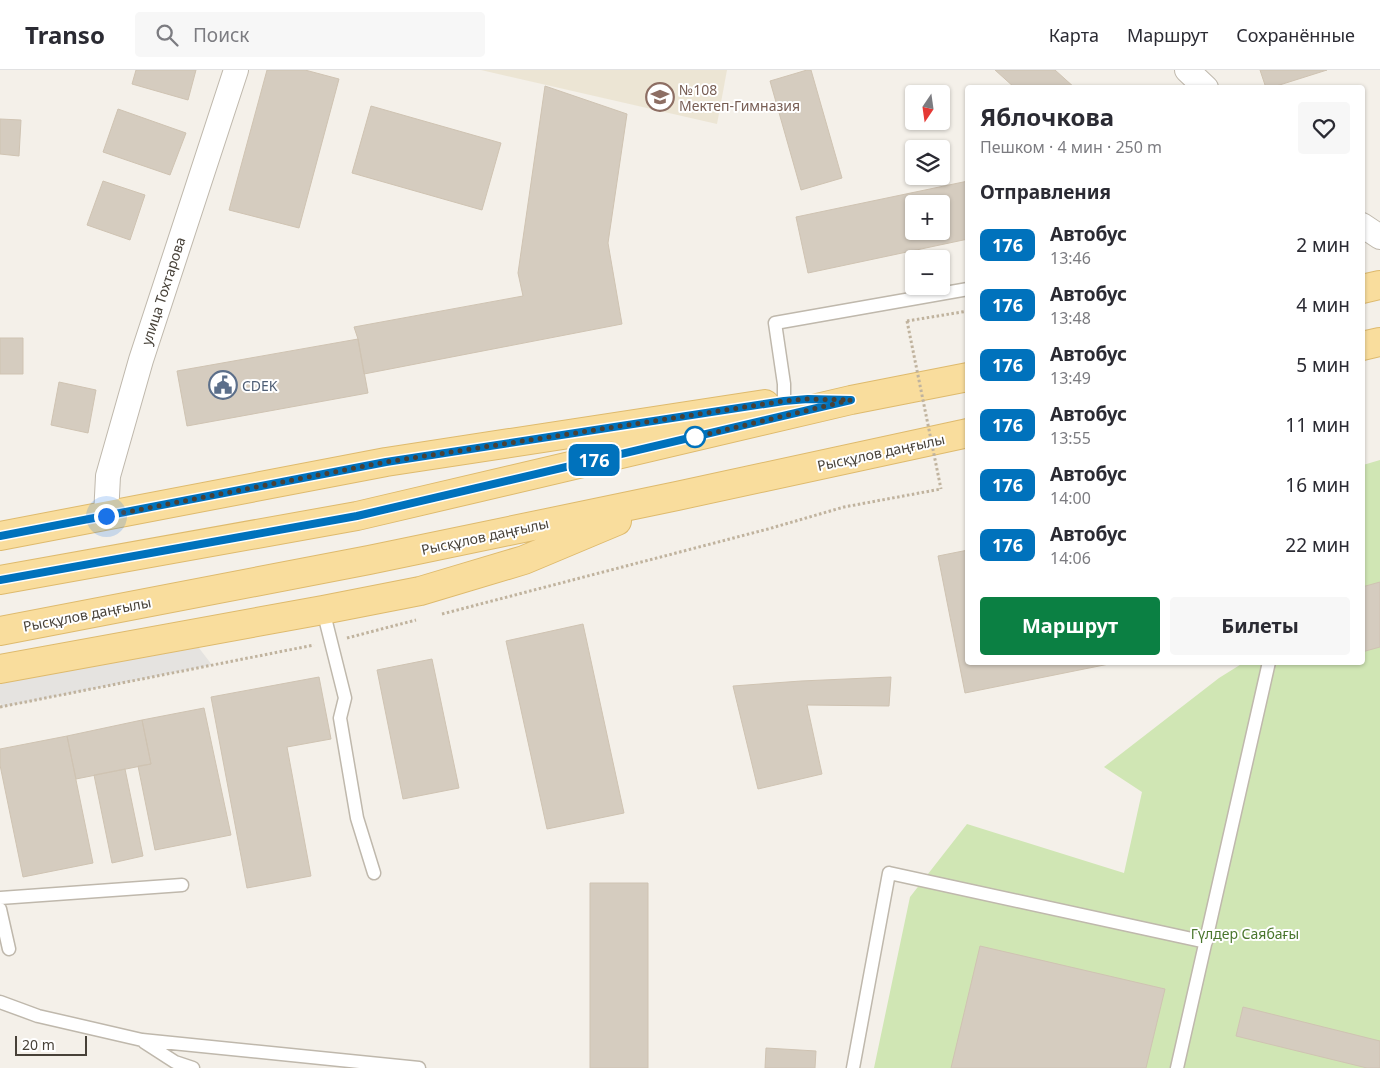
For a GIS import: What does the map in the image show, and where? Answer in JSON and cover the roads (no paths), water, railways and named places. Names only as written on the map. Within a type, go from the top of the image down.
[{"type":"main road","points":[[1365,288],[1380,285]]},
{"type":"main road","points":[[1365,345],[1380,342]]},
{"type":"main road","points":[[0,580],[357,516],[851,400],[965,378]]},
{"type":"main road","points":[[0,536],[386,462],[784,401],[808,399],[851,400]]},
{"type":"main road","name":"Рысқұлов даңғылы","points":[[0,631],[369,560],[965,434]]},
{"type":"main road","points":[[0,669],[420,591],[524,560],[677,496]]},
{"type":"street","name":"улица Тохтарова","points":[[106,516],[108,476],[141,360],[236,70]]},
{"type":"street","points":[[1187,70],[1203,85]]},
{"type":"street","points":[[1365,227],[1380,237]]},
{"type":"lane","points":[[784,401],[784,384],[775,323],[965,291]]},
{"type":"lane","points":[[323,610],[345,698],[340,718],[357,818],[374,873]]},
{"type":"lane","points":[[1177,1068],[1268,665]]},
{"type":"lane","points":[[853,1068],[889,873],[1206,942]]},
{"type":"lane","points":[[0,898],[182,885]]},
{"type":"lane","points":[[0,909],[10,949]]},
{"type":"lane","points":[[0,1002],[38,1016],[142,1040],[419,1068]]},
{"type":"lane","points":[[142,1040],[175,1062],[193,1068]]},
{"type":"place","name":"№108 Мектеп-Гимназия","points":[[660,97]]},
{"type":"place","name":"CDEK","points":[[223,385]]},
{"type":"park label","name":"Гүлдер Саябағы","points":[[1245,933]]}]
